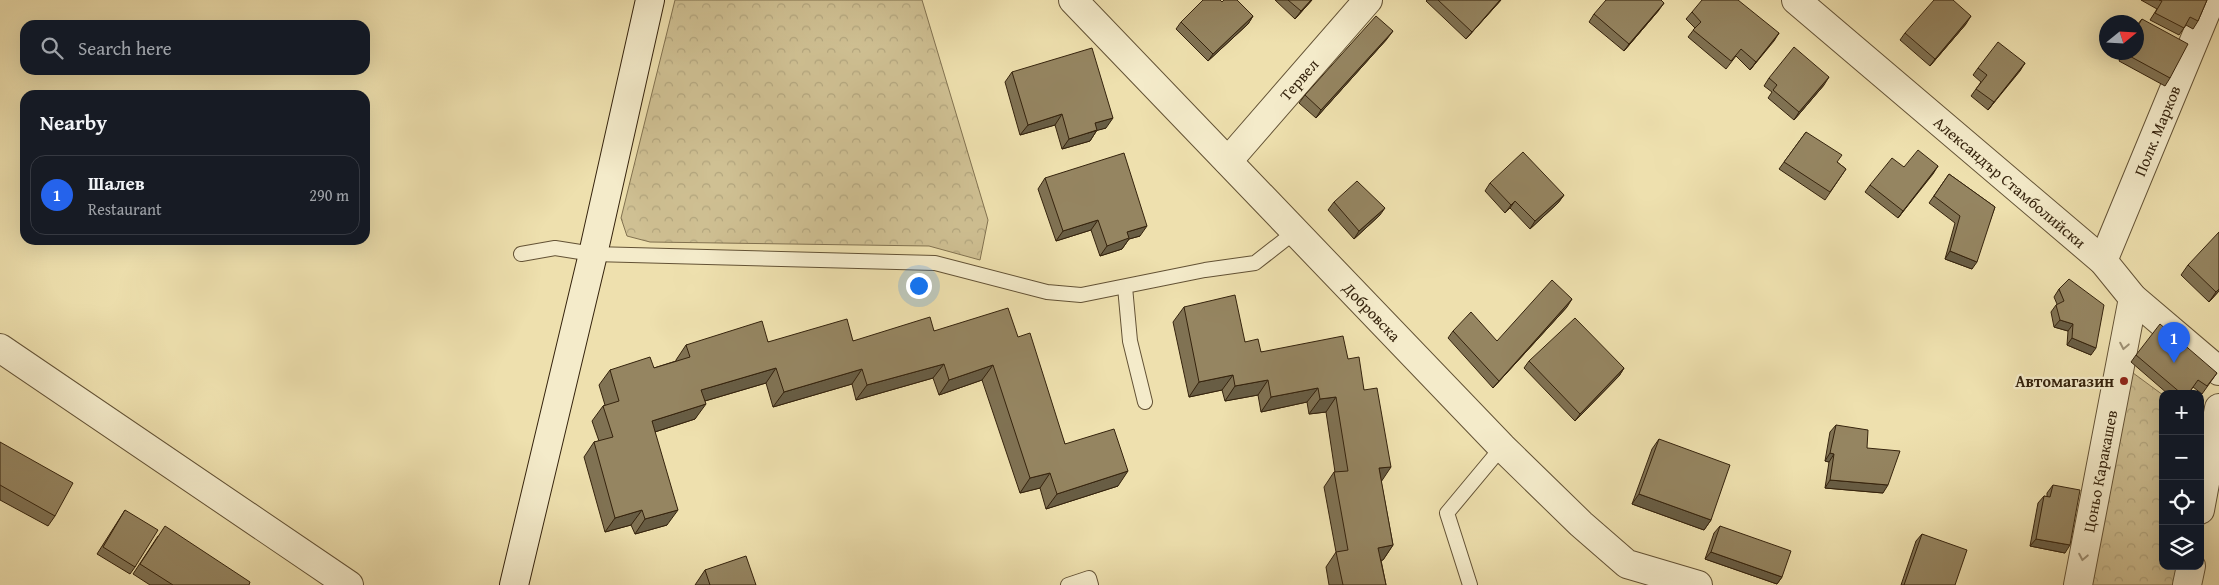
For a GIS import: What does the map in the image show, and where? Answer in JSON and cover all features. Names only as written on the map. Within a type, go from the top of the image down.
[{"type":"street","points":[[514,585],[593,254],[650,0]]},
{"type":"street","name":"Добровска","points":[[1073,0],[1502,447],[1581,524],[1627,564],[1698,585]]},
{"type":"street","name":"Тервел","points":[[1228,161],[1368,0]]},
{"type":"street","name":"Александър Стамболийски","points":[[1796,0],[2103,262],[2133,298],[2219,371]]},
{"type":"street","name":"Полк. Марков","points":[[2103,262],[2211,17]]},
{"type":"street","name":"Цоньо Каракашев","points":[[2078,585],[2133,298]]},
{"type":"street","points":[[0,348],[349,585]]},
{"type":"street","points":[[2204,489],[2219,408]]},
{"type":"street","points":[[2187,585],[2189,570]]},
{"type":"lane","points":[[521,254],[554,248],[593,254],[935,263],[1047,292],[1081,295],[1206,270],[1255,263],[1296,231]]},
{"type":"lane","points":[[1125,287],[1130,341],[1145,402]]},
{"type":"lane","points":[[1470,585],[1447,514],[1502,447]]},
{"type":"lane","points":[[1068,585],[1089,578],[1091,585]]},
{"type":"green space","points":[[675,0],[922,0],[988,220],[980,260],[929,246],[650,242],[627,236],[621,218]]},
{"type":"green space","points":[[2129,370],[2159,392],[2159,570],[2180,570],[2178,585],[2092,585]]},
{"type":"building","points":[[1203,0],[1220,0],[1222,2],[1224,0],[1237,0],[1253,16],[1213,54],[1181,22]]},
{"type":"building","points":[[1288,0],[1311,0],[1301,11]]},
{"type":"building","points":[[1438,0],[1500,0],[1472,32]]},
{"type":"building","points":[[1606,0],[1661,0],[1664,3],[1629,44],[1594,14]]},
{"type":"building","points":[[1702,0],[1738,0],[1779,33],[1756,62],[1741,49],[1731,61],[1693,30],[1701,22],[1692,12]]},
{"type":"building","points":[[1934,0],[1953,0],[1971,16],[1935,59],[1905,33]]},
{"type":"building","points":[[2159,0],[2207,0],[2198,21],[2190,17],[2184,28],[2155,13],[2162,1]]},
{"type":"building","points":[[1376,16],[1393,31],[1321,110],[1305,95]]},
{"type":"building","points":[[2144,20],[2188,44],[2170,78],[2137,60],[2144,60]]},
{"type":"building","points":[[1998,42],[2025,63],[1994,102],[1976,89],[1987,75],[1978,68]]},
{"type":"building","points":[[1794,47],[1829,77],[1799,112],[1773,90],[1777,85],[1769,78]]},
{"type":"building","points":[[1092,48],[1113,118],[1095,123],[1097,130],[1069,139],[1062,114],[1028,125],[1012,72]]},
{"type":"building","points":[[1806,132],[1842,155],[1837,162],[1846,169],[1830,192],[1784,162]]},
{"type":"building","points":[[1918,150],[1938,166],[1903,211],[1870,185],[1892,158],[1904,167]]},
{"type":"building","points":[[1523,152],[1564,195],[1535,221],[1515,201],[1511,205],[1490,183]]},
{"type":"building","points":[[1124,153],[1147,226],[1127,232],[1129,238],[1107,246],[1098,220],[1063,231],[1045,178]]},
{"type":"building","points":[[1949,174],[1995,207],[1977,262],[1950,251],[1960,216],[1934,196]]},
{"type":"building","points":[[1357,181],[1385,208],[1359,231],[1334,202]]},
{"type":"building","points":[[2219,232],[2219,289],[2216,292],[2188,265]]},
{"type":"building","points":[[2069,279],[2104,305],[2096,348],[2072,338],[2073,324],[2060,320],[2056,305],[2064,301],[2059,289]]},
{"type":"building","points":[[1552,280],[1572,299],[1499,381],[1453,331],[1471,312],[1497,341]]},
{"type":"building","points":[[1235,295],[1245,342],[1258,339],[1261,352],[1343,336],[1348,359],[1359,357],[1364,390],[1377,388],[1391,467],[1379,468],[1393,545],[1378,548],[1386,585],[1343,585],[1336,552],[1348,550],[1334,472],[1348,471],[1336,397],[1320,399],[1318,388],[1271,397],[1268,380],[1235,386],[1233,375],[1199,382],[1184,307]]},
{"type":"building","points":[[1008,308],[1018,337],[1030,333],[1065,444],[1114,429],[1128,471],[1057,494],[1050,473],[1030,478],[993,365],[949,380],[944,364],[867,385],[862,369],[784,392],[776,368],[701,390],[706,404],[652,421],[678,510],[645,519],[642,510],[615,518],[594,442],[613,437],[603,406],[619,401],[610,370],[650,357],[654,368],[690,357],[686,345],[762,321],[768,342],[847,319],[853,341],[930,317],[934,331]]},
{"type":"building","points":[[1575,318],[1624,368],[1580,414],[1529,361]]},
{"type":"building","points":[[2160,324],[2217,373],[2207,386],[2198,380],[2191,390],[2177,390],[2136,355]]},
{"type":"building","points":[[1836,425],[1868,430],[1867,448],[1900,451],[1888,485],[1830,480],[1834,454],[1830,453]]},
{"type":"building","points":[[1659,439],[1730,465],[1711,520],[1639,494]]},
{"type":"building","points":[[0,442],[73,483],[55,516],[0,485]]},
{"type":"building","points":[[2053,485],[2080,490],[2070,545],[2036,539],[2044,496],[2050,497]]},
{"type":"building","points":[[125,510],[158,530],[135,567],[103,547]]},
{"type":"building","points":[[165,526],[250,582],[249,585],[173,585],[140,564]]},
{"type":"building","points":[[1720,526],[1791,551],[1782,577],[1711,552]]},
{"type":"building","points":[[1922,534],[1967,550],[1955,585],[1904,585]]},
{"type":"building","points":[[746,556],[756,585],[710,585],[705,570]]},
{"type":"place","name":"Шалев","points":[[2174,363]]},
{"type":"place","name":"Автомагазин","points":[[2124,381]]}]
